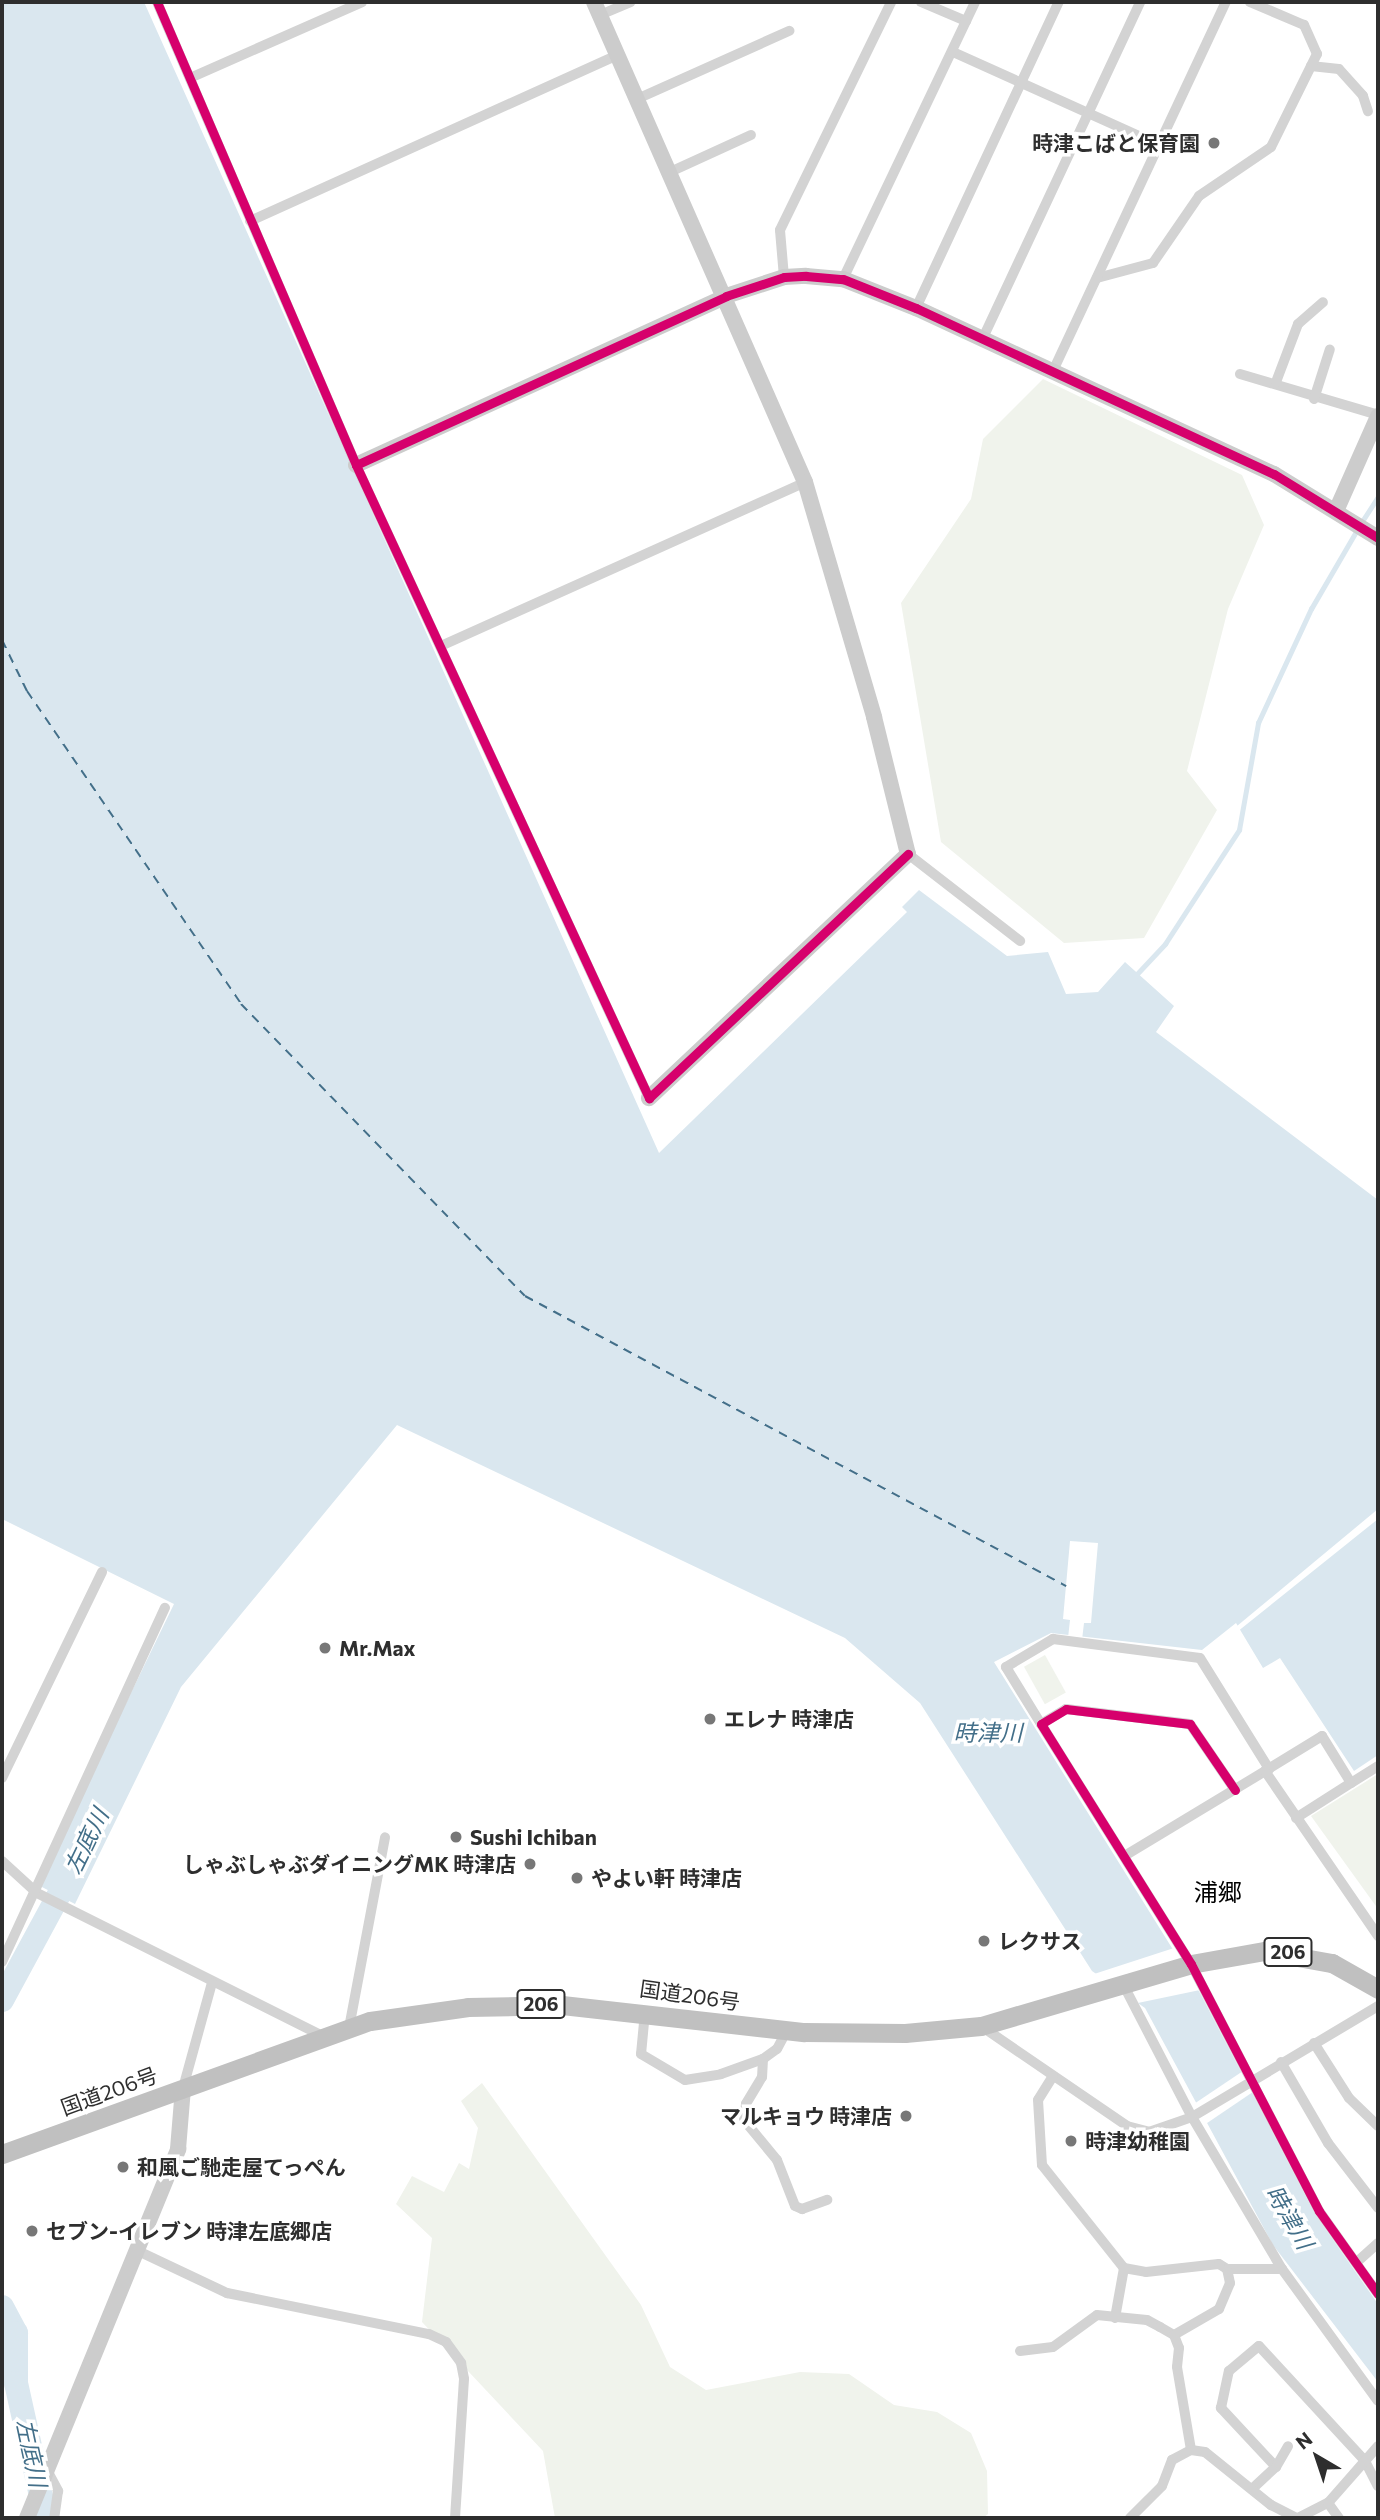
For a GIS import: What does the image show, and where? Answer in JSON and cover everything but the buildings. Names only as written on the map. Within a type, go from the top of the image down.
[{"type":"highway","name":"国道206号","points":[[2,2154],[370,2021],[482,2006],[562,2005],[645,2012],[787,2030],[905,2033],[981,2026],[1099,1994],[1191,1964],[1287,1952],[1332,1963],[1378,1989]]},
{"type":"street","points":[[157,2],[356,465],[443,645],[649,1098],[908,854]]},
{"type":"street","points":[[190,78],[362,2]]},
{"type":"street","points":[[630,2],[597,9],[726,296],[805,482],[874,717],[908,854],[1020,941]]},
{"type":"street","points":[[784,277],[780,230],[891,2]]},
{"type":"street","points":[[921,2],[966,21]]},
{"type":"street","points":[[843,279],[975,2]]},
{"type":"street","points":[[916,308],[1059,2]]},
{"type":"street","points":[[982,340],[1140,2]]},
{"type":"street","points":[[1052,373],[1226,2]]},
{"type":"street","points":[[1097,278],[1153,263],[1199,196],[1271,147],[1317,54],[1304,26],[1250,2]]},
{"type":"street","points":[[637,99],[789,31]]},
{"type":"street","points":[[953,52],[1087,115],[1159,145]]},
{"type":"street","points":[[250,221],[617,55]]},
{"type":"street","points":[[1311,66],[1339,69],[1363,96],[1368,111]]},
{"type":"street","points":[[670,172],[751,135]]},
{"type":"street","points":[[356,465],[726,296],[784,277],[843,279],[916,308],[1274,474],[1378,538]]},
{"type":"street","points":[[1276,382],[1298,324],[1323,302]]},
{"type":"street","points":[[1314,399],[1330,349]]},
{"type":"street","points":[[1240,373],[1276,382],[1314,399],[1378,416],[1336,511]]},
{"type":"street","points":[[443,645],[805,482]]},
{"type":"street","points":[[2,1778],[102,1572]]},
{"type":"street","points":[[2,1962],[165,1608]]},
{"type":"street","points":[[1378,1936],[1296,1818],[1200,1658],[1054,1639],[1006,1667],[1126,1855],[1191,1964],[1319,2211],[1358,2261],[1378,2294]]},
{"type":"street","points":[[1041,1724],[1066,1710],[1190,1724],[1235,1790]]},
{"type":"street","points":[[1126,1855],[1322,1735],[1351,1783]]},
{"type":"street","points":[[1296,1818],[1378,1766]]},
{"type":"street","points":[[349,2028],[385,1837]]},
{"type":"street","points":[[2,1861],[35,1891],[212,1983],[324,2036]]},
{"type":"street","points":[[27,2518],[178,2149],[183,2088],[212,1983]]},
{"type":"street","points":[[1124,1986],[1192,2117],[1282,2269],[1378,2400]]},
{"type":"street","points":[[981,2026],[1140,2131],[1192,2117],[1378,2006]]},
{"type":"street","points":[[645,2012],[641,2054],[671,2076],[692,2080],[763,2059],[777,2049],[787,2030]]},
{"type":"street","points":[[1314,2043],[1349,2098],[1378,2126]]},
{"type":"street","points":[[763,2059],[762,2077],[747,2104],[744,2120],[777,2160],[795,2206],[802,2209],[827,2200]]},
{"type":"street","points":[[1281,2062],[1328,2143],[1378,2208]]},
{"type":"street","points":[[1053,2076],[1038,2101],[1042,2165],[1124,2267],[1146,2272],[1219,2264],[1227,2269],[1282,2269]]},
{"type":"street","points":[[1358,2261],[1378,2243]]},
{"type":"street","points":[[136,2250],[227,2293],[429,2334],[446,2342],[461,2363],[464,2379],[455,2518]]},
{"type":"street","points":[[1115,2318],[1124,2267]]},
{"type":"street","points":[[1174,2335],[1219,2309],[1230,2283],[1227,2269]]},
{"type":"street","points":[[1020,2351],[1053,2347],[1097,2315],[1147,2320],[1174,2335]]},
{"type":"street","points":[[1174,2335],[1191,2450]]},
{"type":"street","points":[[1276,2467],[1221,2408],[1229,2371],[1259,2346],[1365,2461],[1378,2486]]},
{"type":"street","points":[[1252,2489],[1276,2467],[1288,2446]]},
{"type":"street","points":[[1130,2518],[1162,2486],[1172,2460],[1191,2450],[1205,2452],[1252,2489],[1297,2518],[1328,2503],[1378,2446]]},
{"type":"street","points":[[49,2463],[58,2491],[54,2518]]},
{"type":"street","points":[[1328,2503],[1339,2518]]},
{"type":"shaded area","points":[[1043,379],[1242,475],[1264,525],[1228,609],[1187,771],[1217,810],[1144,938],[1064,943],[941,842],[901,603],[971,499],[983,439]]},
{"type":"shaded area","points":[[1045,1655],[1066,1693],[1045,1704],[1024,1667]]},
{"type":"shaded area","points":[[1378,1774],[1378,1909],[1311,1816]]},
{"type":"shaded area","points":[[482,2083],[641,2305],[670,2367],[706,2390],[800,2372],[849,2374],[894,2405],[937,2412],[971,2433],[987,2471],[988,2514],[983,2518],[555,2518],[543,2451],[422,2322],[432,2238],[396,2204],[412,2176],[444,2192],[459,2163],[469,2169],[478,2128],[461,2101]]},
{"type":"water","name":"時津川","points":[[2,2],[144,2],[659,1153],[907,912],[902,907],[919,890],[1007,956],[1048,952],[1066,994],[1098,992],[1125,962],[1174,1006],[1156,1032],[1378,1200],[1378,1755],[1354,1771],[1280,1658],[1263,1668],[1236,1623],[1202,1650],[1051,1633],[994,1662],[1200,1993],[1315,2214],[1378,2304],[1378,2382],[1273,2245],[1145,2008],[1092,1971],[920,1703],[845,1638],[397,1425],[181,1687],[75,1904],[38,1885],[174,1604],[2,1519]]},
{"type":"pier","points":[[1378,1509],[1378,1519],[1237,1632],[1231,1631]]},
{"type":"pier","points":[[1070,1541],[1098,1543],[1091,1623],[1084,1623],[1082,1640],[1068,1638],[1070,1620],[1063,1619]]},
{"type":"pier","points":[[1174,1948],[1200,1990],[1133,2004],[1091,1975]]},
{"type":"pier","points":[[1243,2071],[1256,2090],[1205,2124],[1192,2105]]},
{"type":"waterway","points":[[1361,523],[1378,497]]},
{"type":"waterway","points":[[1135,976],[1165,944],[1239,830],[1258,723],[1311,609],[1357,530]]},
{"type":"waterway","name":"左底川","points":[[2,2000],[68,1878]]},
{"type":"waterway","name":"左底川","points":[[2,2307],[16,2333],[16,2383],[46,2518]]},
{"type":"ferry route","points":[[2,640],[27,691],[241,1004],[525,1296],[1066,1586]]},
{"type":"cycle path","points":[[157,2],[356,465],[649,1098],[908,854]]},
{"type":"cycle path","points":[[356,465],[726,296],[784,277],[806,276],[843,279],[916,308],[1274,474],[1378,538]]},
{"type":"cycle path","points":[[1235,1790],[1190,1724],[1066,1709],[1041,1724],[1191,1964],[1319,2211],[1378,2294]]},
{"type":"place","name":"時津こばと保育園","points":[[1214,143]]},
{"type":"place","name":"Mr.Max","points":[[325,1648]]},
{"type":"place","name":"エレナ 時津店","points":[[710,1719]]},
{"type":"place","name":"Sushi Ichiban","points":[[456,1837]]},
{"type":"place","name":"しゃぶしゃぶダイニングMK 時津店","points":[[530,1864]]},
{"type":"place","name":"やよい軒 時津店","points":[[577,1878]]},
{"type":"place","name":"レクサス","points":[[984,1941]]},
{"type":"place","name":"マルキョウ 時津店","points":[[906,2116]]},
{"type":"place","name":"時津幼稚園","points":[[1071,2141]]},
{"type":"place","name":"和風ご馳走屋てっぺん","points":[[123,2167]]},
{"type":"place","name":"セブン-イレブン 時津左底郷店","points":[[32,2231]]},
{"type":"district","name":"浦郷","points":[[1218,1892]]}]
